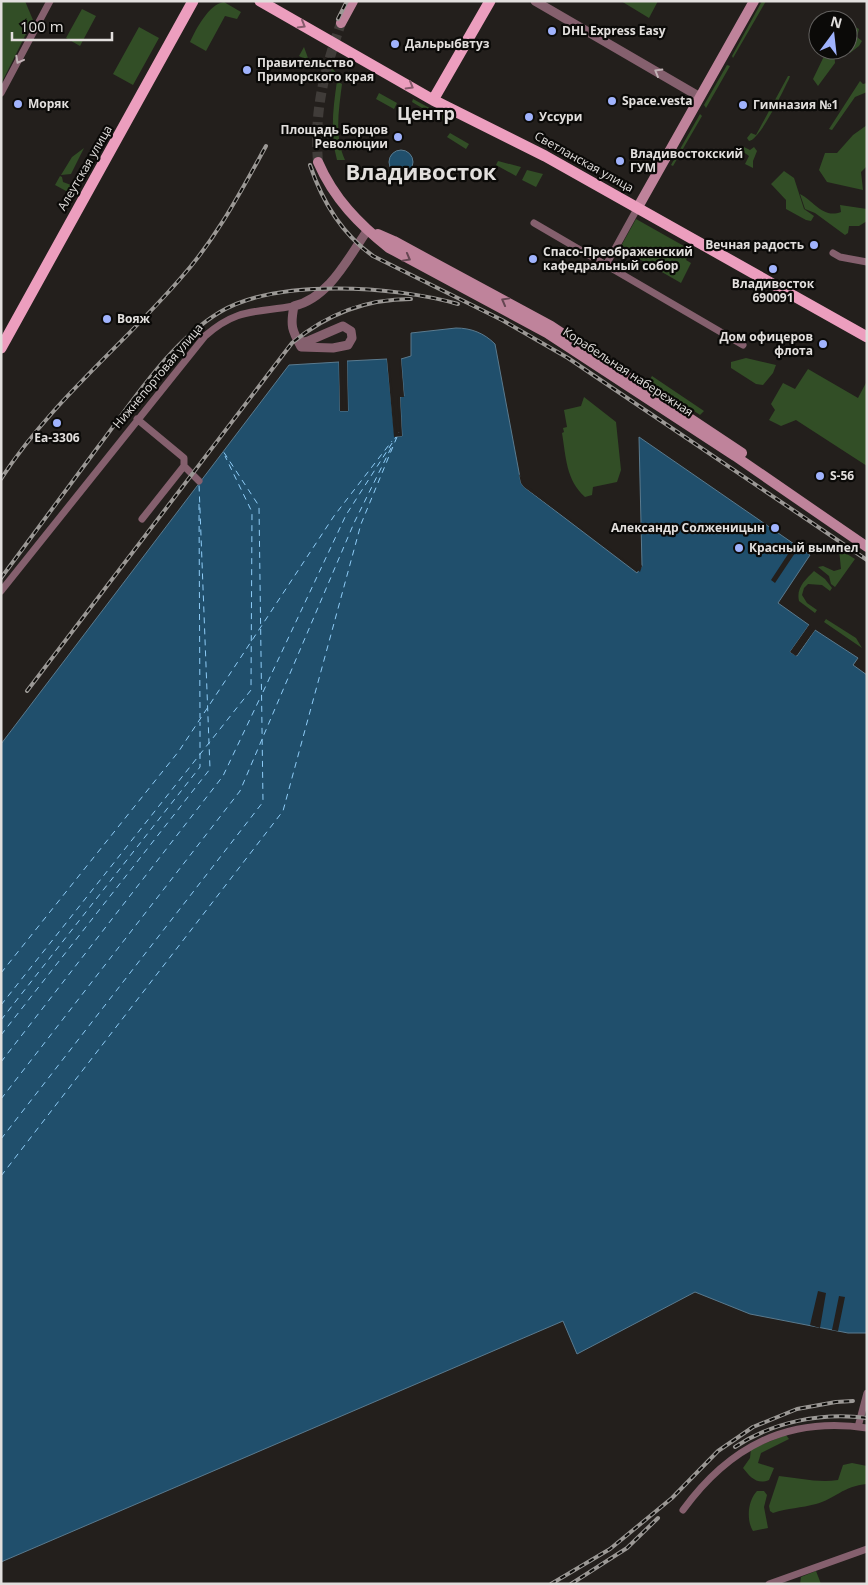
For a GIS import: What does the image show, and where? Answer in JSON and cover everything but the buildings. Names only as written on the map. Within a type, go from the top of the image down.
[{"type":"main road","name":"Алеутская улица","points":[[1,348],[193,1]]},
{"type":"main road","name":"Светланская улица","points":[[260,1],[433,100],[513,139],[638,207],[867,337]]},
{"type":"main road","points":[[341,23],[353,1]]},
{"type":"main road","points":[[433,100],[490,1]]},
{"type":"main road","points":[[638,207],[754,1]]},
{"type":"main road","name":"Корабельная набережная","points":[[318,162],[336,197],[367,230],[389,248],[547,333],[867,547]]},
{"type":"main road","name":"Корабельная набережная","points":[[367,230],[394,241],[551,326],[739,451],[867,540]]},
{"type":"street","points":[[1,93],[50,1]]},
{"type":"street","points":[[535,1],[700,97]]},
{"type":"street","points":[[606,265],[638,207]]},
{"type":"street","points":[[534,223],[743,346]]},
{"type":"street","name":"Нижнепортовая улица","points":[[1,591],[205,336],[221,322],[239,314],[294,306],[311,301],[324,290],[367,230]]},
{"type":"street","points":[[833,253],[840,257],[867,262]]},
{"type":"street","points":[[294,306],[293,335],[301,347],[342,347],[348,345],[352,335],[351,330],[343,326],[306,342],[298,341]]},
{"type":"street","points":[[137,419],[184,458],[184,466],[142,519]]},
{"type":"street","points":[[184,466],[199,481]]},
{"type":"street","points":[[858,1427],[867,1392]]},
{"type":"street","points":[[683,1510],[700,1487],[726,1462],[766,1439],[791,1430],[867,1428]]},
{"type":"street","points":[[769,1584],[787,1580],[867,1549]]},
{"type":"green space","points":[[1,1],[25,1],[33,20],[1,84]]},
{"type":"green space","points":[[621,1],[658,1],[649,18]]},
{"type":"green space","points":[[762,1],[766,1],[733,58],[732,56]]},
{"type":"green space","points":[[224,2],[241,12],[237,19],[225,16],[206,51],[190,42],[199,24],[208,12],[213,7]]},
{"type":"green space","points":[[82,9],[96,16],[80,46],[66,38]]},
{"type":"green space","points":[[139,27],[159,38],[133,85],[113,74]]},
{"type":"green space","points":[[858,38],[862,41],[858,47]]},
{"type":"green space","points":[[304,47],[308,58],[331,67],[337,74],[335,75],[299,56]]},
{"type":"green space","points":[[822,60],[835,60],[835,63],[818,86],[813,79]]},
{"type":"green space","points":[[727,65],[730,66],[706,108],[704,105]]},
{"type":"green space","points":[[788,76],[790,76],[789,79],[765,124],[754,139],[749,141],[747,138],[751,133],[756,135]]},
{"type":"green space","points":[[337,81],[342,84],[338,132],[345,160],[337,160],[333,140],[333,111]]},
{"type":"green space","points":[[860,81],[863,84],[867,83],[867,92],[855,97],[832,130],[829,129]]},
{"type":"green space","points":[[379,93],[397,103],[394,109],[376,99]]},
{"type":"green space","points":[[413,99],[446,117],[444,121],[412,102]]},
{"type":"green space","points":[[700,114],[702,116],[673,166],[671,165]]},
{"type":"green space","points":[[867,125],[867,166],[861,172],[863,190],[827,182],[819,170],[825,153],[837,153],[853,135]]},
{"type":"green space","points":[[450,133],[469,144],[466,149],[447,137]]},
{"type":"green space","points":[[744,147],[750,150],[754,147],[757,151],[753,161],[753,168],[745,164],[749,156],[742,151]]},
{"type":"green space","points":[[84,148],[71,174],[61,175],[72,157]]},
{"type":"green space","points":[[498,161],[521,167],[516,176],[496,165]]},
{"type":"green space","points":[[527,170],[543,174],[536,187],[522,180]]},
{"type":"green space","points":[[784,171],[794,178],[804,209],[814,216],[811,221],[786,209],[786,200],[771,184]]},
{"type":"green space","points":[[60,176],[63,182],[71,185],[68,192],[55,185]]},
{"type":"green space","points":[[800,194],[829,213],[841,212],[840,205],[867,209],[867,221],[859,226],[849,226],[848,233],[845,235],[815,213],[805,209]]},
{"type":"green space","points":[[636,219],[691,250],[686,260],[691,263],[681,283],[620,248]]},
{"type":"green space","points":[[746,358],[776,365],[773,373],[763,385],[756,384],[731,368],[731,362]]},
{"type":"green space","points":[[808,369],[858,398],[867,381],[867,466],[796,420],[781,426],[769,420],[775,410],[771,404],[783,383],[795,389]]},
{"type":"green space","points":[[652,376],[704,411],[700,415],[649,381]]},
{"type":"green space","points":[[584,397],[616,422],[621,470],[617,482],[593,487],[592,495],[585,497],[570,476],[562,433],[564,432],[563,428],[567,427],[564,410],[581,406]]},
{"type":"green space","points":[[839,549],[855,559],[835,587],[831,584],[829,576],[818,567],[823,566],[834,571],[841,569]]},
{"type":"green space","points":[[814,571],[825,579],[832,588],[830,591],[822,585],[808,584],[804,588],[802,595],[807,603],[817,610],[815,613],[799,601],[798,596],[802,584]]},
{"type":"green space","points":[[826,619],[856,638],[862,648],[824,622]]},
{"type":"green space","points":[[786,1435],[789,1439],[761,1453],[758,1463],[774,1468],[769,1480],[757,1481],[751,1477],[743,1468],[750,1458],[751,1449]]},
{"type":"green space","points":[[852,1463],[867,1466],[867,1484],[852,1487],[816,1504],[773,1513],[770,1511],[769,1506],[779,1476],[816,1481],[838,1480],[843,1465]]},
{"type":"green space","points":[[757,1491],[764,1491],[767,1495],[764,1507],[768,1528],[753,1531],[749,1521],[749,1510]]},
{"type":"green space","points":[[816,1571],[821,1584],[800,1584],[801,1577]]},
{"type":"water","points":[[401,150],[409,154],[413,162],[409,170],[401,174],[393,170],[389,162],[393,154]]},
{"type":"water","points":[[456,328],[477,332],[495,344],[521,483],[524,487],[637,573],[642,566],[639,437],[810,555],[778,603],[809,625],[790,652],[797,656],[815,630],[858,658],[853,665],[867,675],[867,1333],[848,1333],[750,1314],[695,1292],[577,1354],[563,1321],[1,1562],[1,744],[289,365],[339,362],[340,411],[348,411],[347,361],[387,359],[395,437],[402,436],[400,397],[404,396],[401,359],[411,356],[411,333]]},
{"type":"pier","points":[[387,359],[389,359],[397,434],[400,434],[397,397],[401,394],[399,359],[401,359],[404,397],[400,397],[402,436],[394,437]]},
{"type":"pier","points":[[344,361],[347,361],[348,411],[340,411],[339,362],[342,362],[343,409],[346,409]]},
{"type":"pier","points":[[519,474],[526,485],[638,570],[640,564],[642,566],[640,572],[524,487]]},
{"type":"pier","points":[[794,545],[799,547],[775,583],[771,580]]},
{"type":"pier","points":[[809,625],[811,627],[794,652],[796,653],[813,628],[815,630],[796,656],[790,652]]},
{"type":"pier","points":[[818,1291],[826,1293],[820,1328],[810,1325]]},
{"type":"pier","points":[[839,1296],[845,1297],[838,1331],[832,1330]]},
{"type":"ferry route","points":[[1,1176],[283,811],[361,524],[399,432]]},
{"type":"ferry route","points":[[263,692],[346,515],[396,437]]},
{"type":"ferry route","points":[[1,973],[179,751],[334,516],[392,441]]},
{"type":"ferry route","points":[[1,1099],[240,791],[354,523],[393,444]]},
{"type":"ferry route","points":[[1,1139],[263,802],[259,506],[223,451]]},
{"type":"ferry route","points":[[1,1005],[251,690],[252,512],[225,456]]},
{"type":"ferry route","points":[[1,1035],[210,769],[199,484]]},
{"type":"ferry route","points":[[199,504],[200,718]]},
{"type":"ferry route","points":[[1,1062],[223,776],[261,696]]},
{"type":"ferry route","points":[[1,1020],[200,767],[200,722]]},
{"type":"tunnel","points":[[318,162],[319,108],[325,75],[341,23]]},
{"type":"railway","points":[[338,19],[347,1]]},
{"type":"railway","points":[[1,479],[41,425],[193,264],[227,215],[266,146]]},
{"type":"railway","points":[[310,165],[334,216],[352,238],[373,256],[502,320],[568,358],[867,560]]},
{"type":"railway","points":[[1,578],[153,374],[185,339],[220,312],[244,301],[272,294],[304,290],[370,290],[402,293],[458,304]]},
{"type":"railway","points":[[27,691],[292,343],[319,324],[347,310],[378,302],[411,299]]},
{"type":"railway","points":[[551,1584],[610,1549],[672,1498],[718,1451],[753,1427],[797,1409],[853,1401]]},
{"type":"railway","points":[[735,1447],[765,1431],[798,1421],[832,1416],[867,1418]]},
{"type":"railway","points":[[571,1584],[627,1548],[658,1518]]},
{"type":"place","name":"DHL Express Easy","points":[[552,31]]},
{"type":"place","name":"Дальрыбвтуз","points":[[395,44]]},
{"type":"place","name":"Правительство Приморского края","points":[[247,70]]},
{"type":"place","name":"Space.vesta","points":[[612,101]]},
{"type":"place","name":"Моряк","points":[[18,104]]},
{"type":"place","name":"Гимназия №1","points":[[743,105]]},
{"type":"place","name":"Уссури","points":[[529,117]]},
{"type":"place","name":"Площадь Борцов Революции","points":[[398,137]]},
{"type":"place","name":"Владивостокский ГУМ","points":[[620,161]]},
{"type":"place","name":"Вечная радость","points":[[814,245]]},
{"type":"place","name":"Спасо-Преображенский кафедральный собор","points":[[533,259]]},
{"type":"place","name":"Владивосток 690091","points":[[773,269]]},
{"type":"place","name":"Вояж","points":[[107,319]]},
{"type":"place","name":"Дом офицеров флота","points":[[823,344]]},
{"type":"place","name":"Еа-3306","points":[[57,423]]},
{"type":"place","name":"S-56","points":[[820,476]]},
{"type":"place","name":"Александр Солженицын","points":[[775,528]]},
{"type":"place","name":"Красный вымпел","points":[[739,548]]},
{"type":"district","name":"Центр","points":[[426,114]]},
{"type":"district","name":"Владивосток","points":[[421,172]]}]
